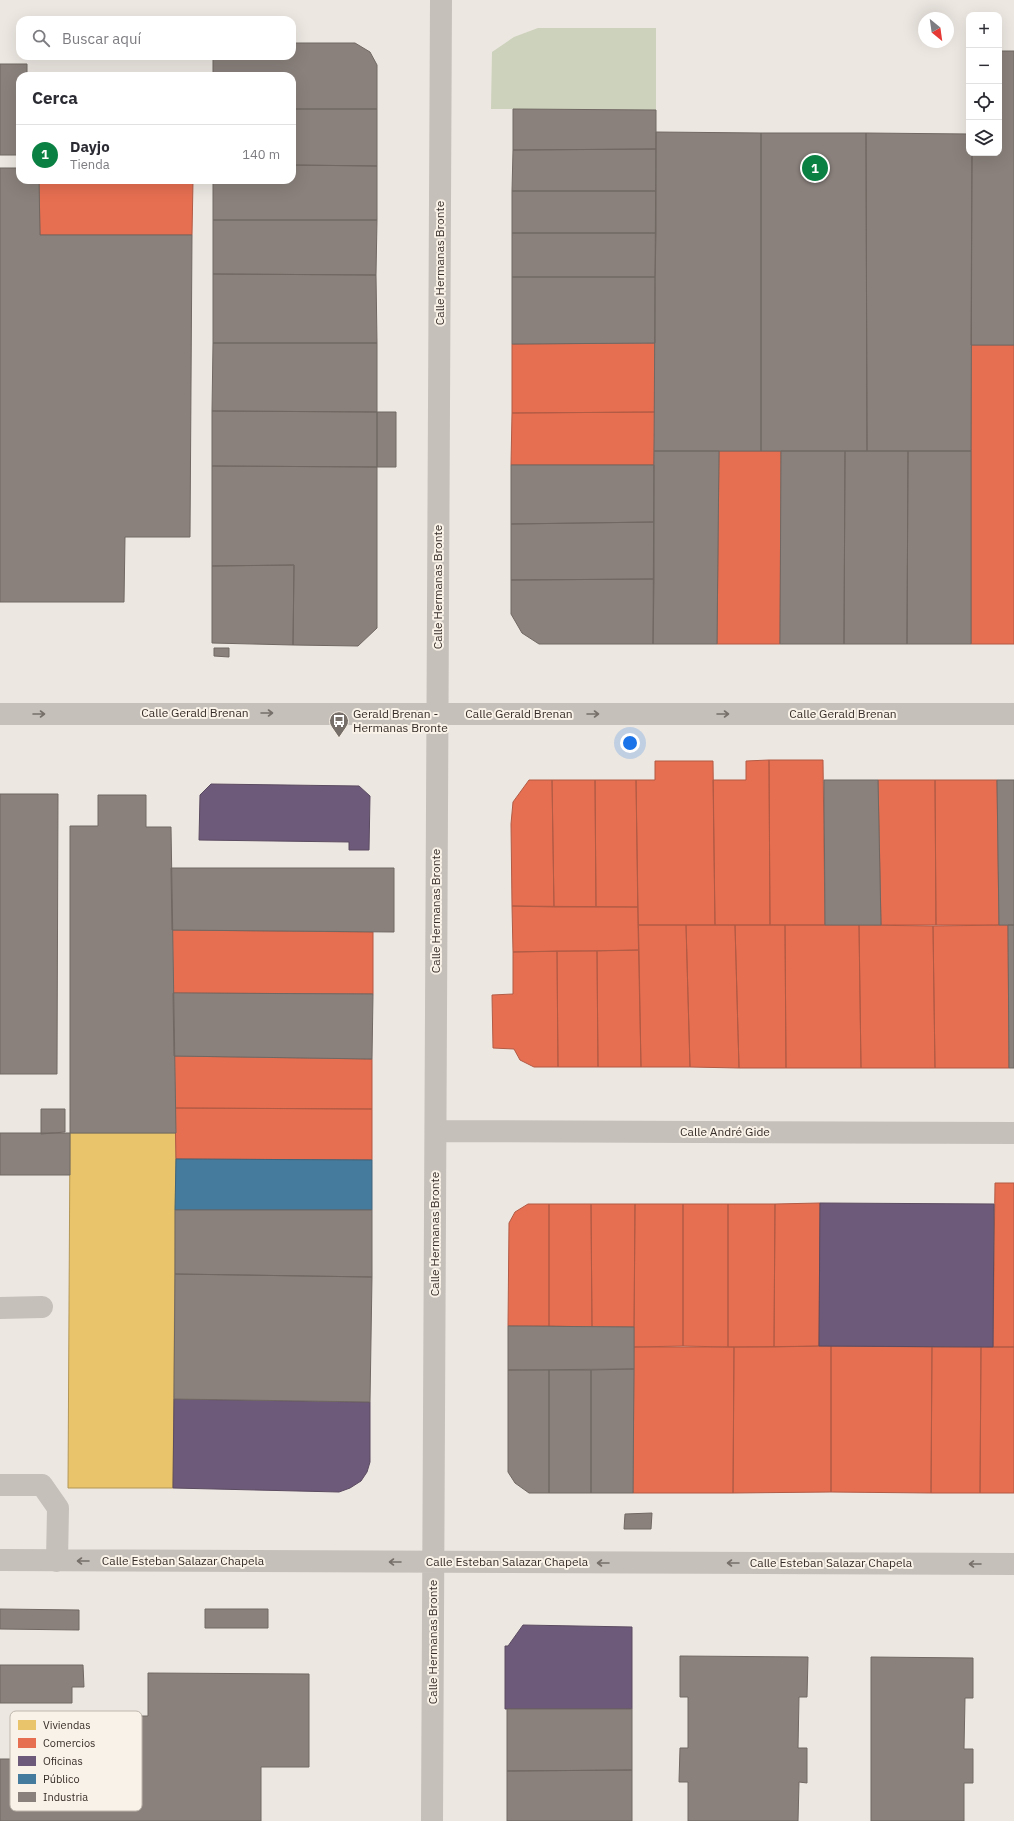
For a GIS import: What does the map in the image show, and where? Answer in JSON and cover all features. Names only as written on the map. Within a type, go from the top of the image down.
[{"type":"street","name":"Calle Hermanas Bronte","points":[[432,1821],[441,0]]},
{"type":"street","name":"Calle Gerald Brenan","points":[[0,714],[1014,714]]},
{"type":"street","name":"Calle André Gide","points":[[436,1131],[1014,1133]]},
{"type":"street","points":[[0,1308],[42,1307]]},
{"type":"street","points":[[0,1485],[42,1485],[58,1508],[57,1560]]},
{"type":"street","name":"Calle Esteban Salazar Chapela","points":[[0,1560],[1014,1564]]},
{"type":"green space","points":[[538,28],[656,28],[656,110],[491,109],[492,52],[514,37]]},
{"type":"building: Viviendas","points":[[70,1133],[176,1133],[173,1488],[68,1488]]},
{"type":"building: Comercios","points":[[39,184],[193,184],[192,235],[40,235]]},
{"type":"building: Comercios","points":[[655,343],[655,412],[512,413],[512,344]]},
{"type":"building: Comercios","points":[[971,345],[1014,345],[1014,644],[971,644]]},
{"type":"building: Comercios","points":[[655,412],[654,465],[511,465],[512,413]]},
{"type":"building: Comercios","points":[[719,451],[781,451],[780,644],[717,644]]},
{"type":"building: Comercios","points":[[769,760],[770,925],[715,925],[713,780],[746,780],[746,761]]},
{"type":"building: Comercios","points":[[769,760],[823,760],[825,925],[770,925]]},
{"type":"building: Comercios","points":[[655,761],[713,761],[715,925],[638,925],[636,780],[655,780]]},
{"type":"building: Comercios","points":[[529,780],[552,780],[554,907],[512,906],[511,824],[513,802]]},
{"type":"building: Comercios","points":[[552,780],[595,780],[596,907],[554,907]]},
{"type":"building: Comercios","points":[[595,780],[636,780],[638,907],[596,907]]},
{"type":"building: Comercios","points":[[878,780],[935,780],[936,925],[881,925]]},
{"type":"building: Comercios","points":[[935,780],[997,780],[999,925],[936,925]]},
{"type":"building: Comercios","points":[[512,906],[638,907],[639,950],[513,952]]},
{"type":"building: Comercios","points":[[638,925],[686,925],[690,1067],[641,1067]]},
{"type":"building: Comercios","points":[[686,925],[735,925],[739,1068],[690,1067]]},
{"type":"building: Comercios","points":[[735,925],[785,925],[786,1068],[739,1068]]},
{"type":"building: Comercios","points":[[785,925],[859,925],[861,1068],[786,1068]]},
{"type":"building: Comercios","points":[[859,925],[933,926],[935,1068],[861,1068]]},
{"type":"building: Comercios","points":[[1008,925],[1009,1068],[935,1068],[933,926]]},
{"type":"building: Comercios","points":[[172,930],[373,932],[373,994],[173,993]]},
{"type":"building: Comercios","points":[[639,950],[641,1067],[598,1067],[597,951]]},
{"type":"building: Comercios","points":[[557,951],[597,951],[598,1067],[558,1067]]},
{"type":"building: Comercios","points":[[557,951],[558,1067],[534,1067],[520,1060],[514,1049],[493,1048],[492,995],[513,994],[513,952]]},
{"type":"building: Comercios","points":[[174,1056],[372,1059],[372,1109],[175,1108]]},
{"type":"building: Comercios","points":[[175,1108],[372,1109],[372,1160],[176,1159]]},
{"type":"building: Comercios","points":[[995,1183],[1014,1183],[1014,1347],[993,1347]]},
{"type":"building: Comercios","points":[[820,1203],[819,1346],[774,1347],[775,1204]]},
{"type":"building: Comercios","points":[[528,1204],[549,1204],[549,1326],[508,1326],[509,1223],[515,1212]]},
{"type":"building: Comercios","points":[[549,1204],[591,1204],[592,1327],[549,1326]]},
{"type":"building: Comercios","points":[[591,1204],[635,1204],[634,1327],[592,1327]]},
{"type":"building: Comercios","points":[[635,1204],[683,1204],[683,1346],[634,1347]]},
{"type":"building: Comercios","points":[[683,1204],[728,1204],[728,1347],[683,1346]]},
{"type":"building: Comercios","points":[[728,1204],[775,1204],[774,1347],[728,1347]]},
{"type":"building: Comercios","points":[[831,1346],[932,1347],[931,1493],[831,1492]]},
{"type":"building: Comercios","points":[[831,1346],[831,1492],[733,1493],[734,1347]]},
{"type":"building: Comercios","points":[[634,1347],[734,1347],[733,1493],[633,1493]]},
{"type":"building: Comercios","points":[[932,1347],[981,1347],[980,1493],[931,1493]]},
{"type":"building: Comercios","points":[[981,1347],[1014,1347],[1014,1493],[980,1493]]},
{"type":"building: Oficinas","points":[[211,784],[359,786],[370,796],[369,850],[349,850],[349,842],[199,840],[200,795]]},
{"type":"building: Oficinas","points":[[820,1203],[994,1204],[993,1347],[819,1346]]},
{"type":"building: Oficinas","points":[[174,1399],[370,1402],[370,1462],[367,1472],[361,1481],[350,1488],[339,1492],[173,1488]]},
{"type":"building: Oficinas","points":[[523,1625],[632,1627],[632,1709],[505,1709],[505,1646],[508,1646]]},
{"type":"building: Público","points":[[176,1159],[372,1160],[372,1210],[175,1210]]},
{"type":"building: Industria","points":[[296,43],[355,43],[370,52],[377,65],[377,109],[296,109],[296,72],[213,72],[213,60],[296,60]]},
{"type":"building: Industria","points":[[1002,51],[1014,51],[1014,345],[971,345],[972,156],[1002,156]]},
{"type":"building: Industria","points":[[0,64],[27,64],[27,72],[16,72],[16,155],[0,155]]},
{"type":"building: Industria","points":[[296,109],[377,109],[377,166],[296,165]]},
{"type":"building: Industria","points":[[513,109],[656,110],[656,149],[513,150]]},
{"type":"building: Industria","points":[[656,132],[761,133],[761,451],[654,451]]},
{"type":"building: Industria","points":[[761,133],[866,133],[867,451],[761,451]]},
{"type":"building: Industria","points":[[866,133],[966,134],[966,156],[972,156],[971,451],[867,451]]},
{"type":"building: Industria","points":[[656,149],[656,191],[512,191],[513,150]]},
{"type":"building: Industria","points":[[296,165],[377,166],[377,220],[213,220],[213,184],[296,184]]},
{"type":"building: Industria","points":[[0,168],[16,168],[16,184],[39,184],[40,235],[192,235],[190,537],[125,537],[124,602],[0,602]]},
{"type":"building: Industria","points":[[512,191],[656,191],[656,233],[512,233]]},
{"type":"building: Industria","points":[[213,220],[377,220],[376,275],[213,274]]},
{"type":"building: Industria","points":[[512,233],[656,233],[655,277],[512,277]]},
{"type":"building: Industria","points":[[213,274],[376,275],[377,343],[213,343]]},
{"type":"building: Industria","points":[[512,277],[655,277],[655,343],[512,344]]},
{"type":"building: Industria","points":[[213,343],[377,343],[377,412],[212,411]]},
{"type":"building: Industria","points":[[212,411],[377,412],[377,467],[212,466]]},
{"type":"building: Industria","points":[[377,412],[396,412],[396,467],[377,467]]},
{"type":"building: Industria","points":[[654,451],[719,451],[717,644],[653,644]]},
{"type":"building: Industria","points":[[781,451],[845,451],[844,644],[780,644]]},
{"type":"building: Industria","points":[[845,451],[908,451],[907,644],[844,644]]},
{"type":"building: Industria","points":[[908,451],[971,451],[971,644],[907,644]]},
{"type":"building: Industria","points":[[511,465],[654,465],[654,522],[511,524]]},
{"type":"building: Industria","points":[[212,466],[377,467],[377,628],[358,646],[293,645],[294,565],[212,566]]},
{"type":"building: Industria","points":[[654,522],[654,579],[511,580],[511,524]]},
{"type":"building: Industria","points":[[294,565],[293,645],[212,643],[212,566]]},
{"type":"building: Industria","points":[[654,579],[653,644],[539,644],[522,633],[511,614],[511,580]]},
{"type":"building: Industria","points":[[214,648],[229,648],[229,657],[214,656]]},
{"type":"building: Industria","points":[[824,780],[878,780],[881,925],[825,925]]},
{"type":"building: Industria","points":[[997,780],[1014,780],[1014,925],[999,925]]},
{"type":"building: Industria","points":[[0,794],[58,794],[57,1074],[0,1074]]},
{"type":"building: Industria","points":[[98,795],[146,795],[146,827],[171,827],[176,1133],[70,1133],[70,826],[98,826]]},
{"type":"building: Industria","points":[[171,868],[394,868],[394,932],[172,930]]},
{"type":"building: Industria","points":[[1008,925],[1014,925],[1014,1068],[1009,1068]]},
{"type":"building: Industria","points":[[173,993],[373,994],[372,1059],[174,1056]]},
{"type":"building: Industria","points":[[41,1109],[65,1109],[65,1132],[41,1134]]},
{"type":"building: Industria","points":[[0,1133],[70,1133],[70,1175],[0,1175]]},
{"type":"building: Industria","points":[[175,1210],[372,1210],[372,1277],[175,1274]]},
{"type":"building: Industria","points":[[175,1274],[372,1277],[370,1402],[174,1399]]},
{"type":"building: Industria","points":[[508,1326],[634,1327],[634,1369],[508,1370]]},
{"type":"building: Industria","points":[[634,1369],[633,1493],[591,1493],[591,1370]]},
{"type":"building: Industria","points":[[508,1370],[549,1370],[549,1493],[529,1493],[515,1483],[508,1472]]},
{"type":"building: Industria","points":[[549,1370],[591,1370],[591,1493],[549,1493]]},
{"type":"building: Industria","points":[[652,1513],[651,1529],[624,1529],[625,1514]]},
{"type":"building: Industria","points":[[0,1609],[79,1610],[79,1630],[0,1629]]},
{"type":"building: Industria","points":[[205,1609],[268,1609],[268,1628],[205,1628]]},
{"type":"building: Industria","points":[[680,1656],[808,1657],[807,1697],[799,1697],[798,1748],[807,1748],[807,1783],[799,1782],[798,1821],[688,1821],[688,1782],[679,1782],[680,1748],[688,1748],[688,1697],[680,1697]]},
{"type":"building: Industria","points":[[871,1657],[973,1658],[973,1698],[965,1698],[964,1749],[973,1749],[973,1783],[964,1783],[964,1821],[871,1821]]},
{"type":"building: Industria","points":[[0,1665],[83,1665],[84,1687],[72,1687],[72,1703],[0,1703]]},
{"type":"building: Industria","points":[[148,1673],[309,1674],[309,1767],[261,1767],[261,1821],[0,1821],[0,1759],[10,1759],[10,1811],[142,1811],[142,1716],[148,1716]]},
{"type":"building: Industria","points":[[507,1709],[632,1709],[632,1770],[507,1771]]},
{"type":"building: Industria","points":[[632,1770],[632,1821],[507,1821],[507,1771]]},
{"type":"place","name":"Dayjo","points":[[815,168]]},
{"type":"place","name":"Gerald Brenan - Hermanas Bronte","points":[[339,738]]}]
